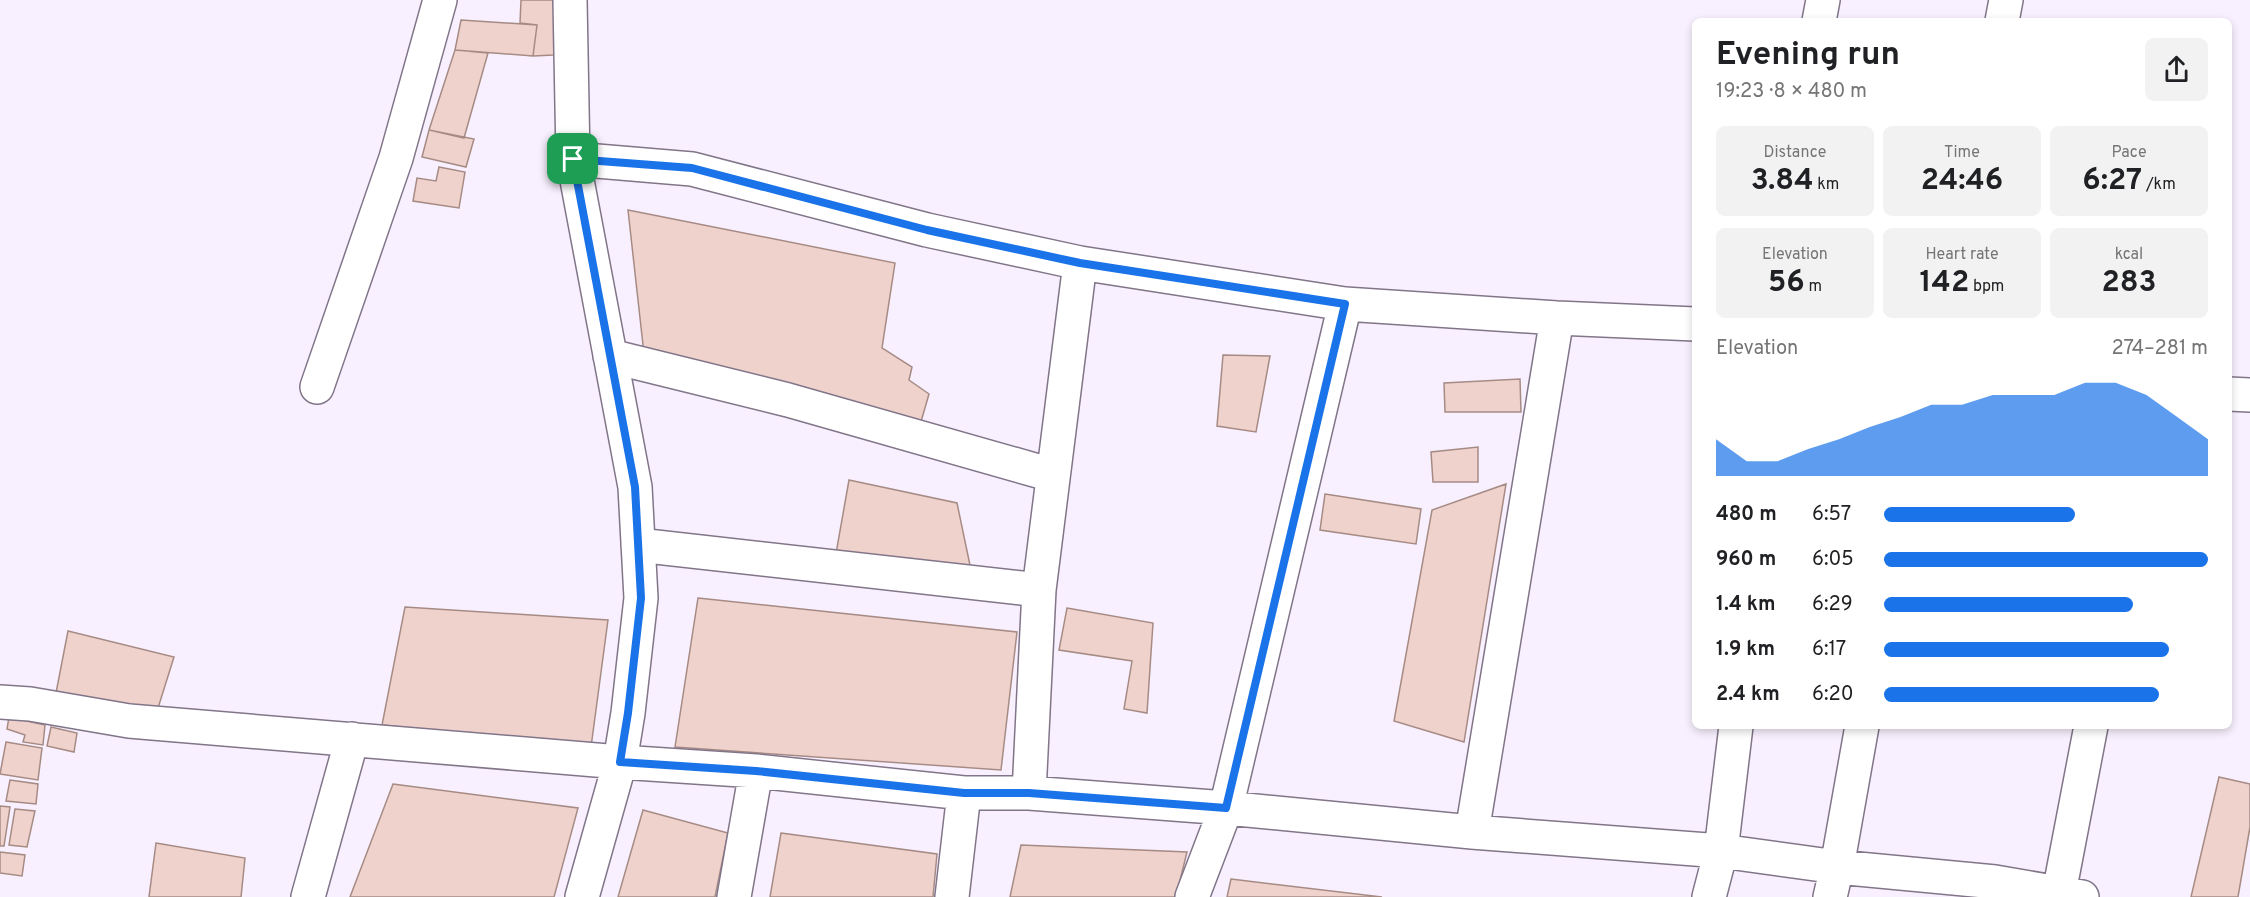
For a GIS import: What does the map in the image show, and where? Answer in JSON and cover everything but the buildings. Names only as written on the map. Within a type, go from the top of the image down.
[{"type":"street","points":[[317,387],[396,158],[440,0]]},
{"type":"street","points":[[570,0],[573,159],[635,487],[641,598],[620,762],[582,897]]},
{"type":"street","points":[[1819,18],[1822,0]]},
{"type":"street","points":[[2003,18],[2006,0]]},
{"type":"street","points":[[573,159],[692,168],[927,230],[1080,263],[1345,304],[1557,318],[1692,324]]},
{"type":"street","points":[[1029,793],[1039,590],[1080,263]]},
{"type":"street","points":[[1192,897],[1226,808],[1345,304]]},
{"type":"street","points":[[1472,832],[1557,318]]},
{"type":"street","points":[[610,356],[788,400],[1052,475]]},
{"type":"street","points":[[2232,394],[2250,395]]},
{"type":"street","points":[[638,545],[1039,590]]},
{"type":"street","points":[[0,702],[30,704],[129,721],[620,762],[756,771],[964,793],[1029,793],[1226,808],[1472,832],[1721,851],[1834,882],[1995,882],[2070,895],[2091,729]]},
{"type":"street","points":[[1709,897],[1721,851],[1736,729]]},
{"type":"street","points":[[1834,882],[1861,729]]},
{"type":"street","points":[[308,897],[352,739]]},
{"type":"street","points":[[734,897],[756,771]]},
{"type":"street","points":[[952,897],[964,793]]},
{"type":"route","points":[[573,159],[692,168],[927,230],[1080,263],[1345,304],[1226,808],[1029,793],[964,793],[756,771],[620,762],[641,598],[635,487],[573,159]]}]
